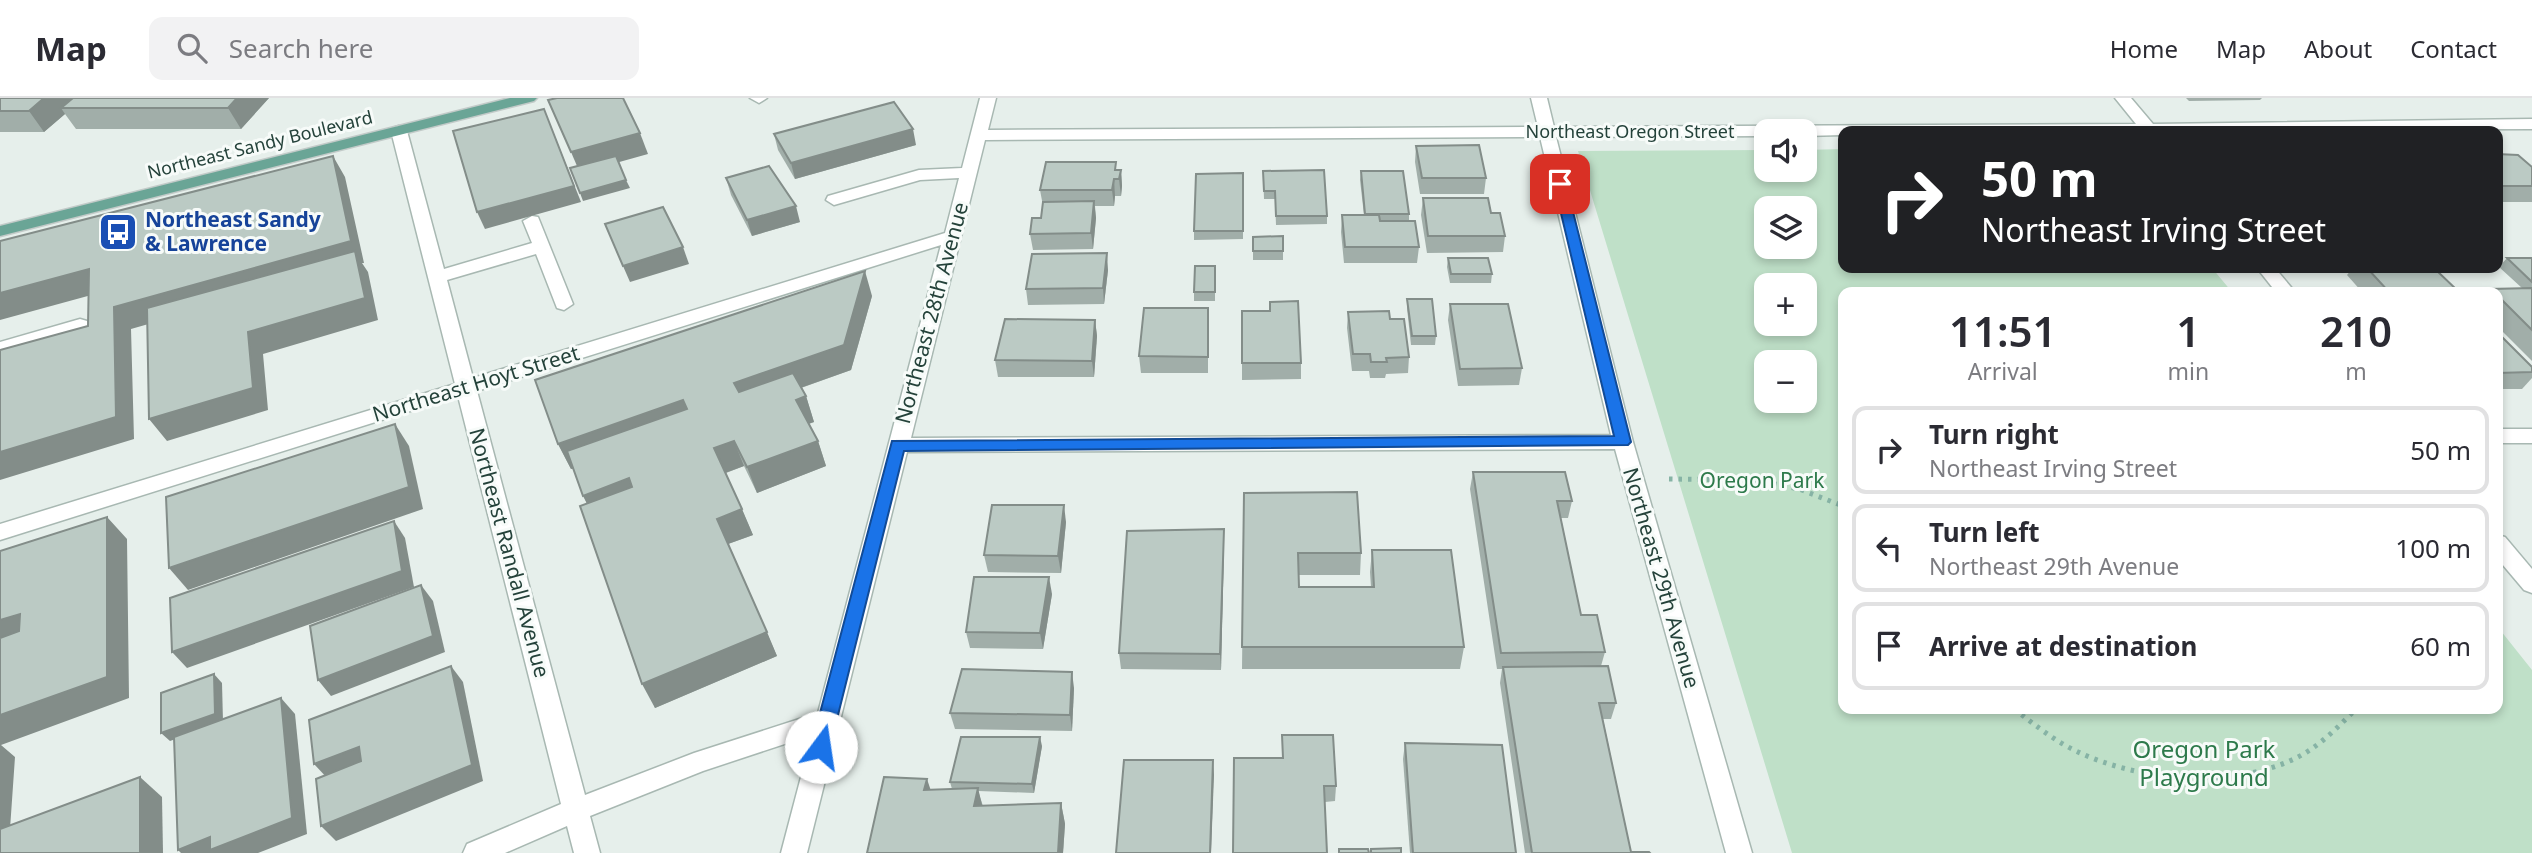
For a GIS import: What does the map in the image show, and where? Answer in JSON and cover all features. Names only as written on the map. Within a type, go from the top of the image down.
[{"type":"main road","name":"Northeast Sandy Boulevard","points":[[0,231],[399,131],[505,101],[529,98]]},
{"type":"street","name":"Northeast 28th Avenue","points":[[794,853],[988,98]]},
{"type":"street","name":"Northeast 29th Avenue","points":[[1539,98],[1623,442],[1739,853]]},
{"type":"street","points":[[2123,98],[2146,126]]},
{"type":"street","name":"Northeast Oregon Street","points":[[2404,126],[2532,124]]},
{"type":"street","name":"Northeast Randall Avenue","points":[[399,131],[587,853]]},
{"type":"street","name":"Northeast Oregon Street","points":[[979,135],[1838,131]]},
{"type":"street","points":[[834,200],[919,175],[969,173]]},
{"type":"street","points":[[532,221],[564,304]]},
{"type":"street","name":"Northeast Hoyt Street","points":[[0,532],[952,236]]},
{"type":"street","points":[[437,277],[542,246]]},
{"type":"street","points":[[2270,273],[2282,287]]},
{"type":"street","points":[[0,348],[80,325]]},
{"type":"street","points":[[2503,436],[2532,436]]},
{"type":"street","points":[[898,445],[1623,442]]},
{"type":"street","points":[[2503,550],[2532,584]]},
{"type":"street","points":[[476,853],[576,810],[752,741],[828,720]]},
{"type":"path","points":[[1633,477],[1756,480],[1799,489],[1838,504]]},
{"type":"path","points":[[2022,714],[2083,754],[2117,766],[2216,776],[2266,770],[2296,758],[2329,736],[2351,714]]},
{"type":"green space","name":"Oregon Park","points":[[1838,149],[1838,273],[2216,273],[2228,287],[1838,287],[1838,714],[2503,714],[2503,634],[2532,670],[2532,853],[1792,853],[1578,151],[1754,150],[1754,182],[1817,182],[1817,150]]},
{"type":"building","points":[[0,98],[44,98],[29,111],[0,111]]},
{"type":"building","points":[[73,98],[237,98],[228,108],[61,108]]},
{"type":"building","points":[[623,98],[640,133],[571,152],[548,100]]},
{"type":"building","points":[[894,102],[913,129],[791,163],[774,134]]},
{"type":"building","points":[[544,109],[574,186],[477,212],[453,131]]},
{"type":"building","points":[[1479,145],[1486,178],[1422,178],[1416,146]]},
{"type":"building","points":[[2503,154],[2518,155],[2532,167],[2532,186],[2503,186]]},
{"type":"building","points":[[333,156],[351,241],[114,307],[116,417],[0,452],[0,350],[88,326],[89,269],[0,293],[0,241]]},
{"type":"building","points":[[616,156],[626,180],[580,193],[570,168]]},
{"type":"building","points":[[1046,162],[1116,162],[1115,170],[1121,170],[1119,179],[1114,179],[1112,190],[1040,190]]},
{"type":"building","points":[[769,166],[796,206],[747,220],[726,178]]},
{"type":"building","points":[[1324,170],[1327,216],[1276,216],[1275,191],[1264,191],[1263,171]]},
{"type":"building","points":[[1361,171],[1403,171],[1409,214],[1365,214]]},
{"type":"building","points":[[1243,173],[1243,231],[1194,231],[1196,174]]},
{"type":"building","points":[[1423,198],[1488,198],[1491,213],[1500,213],[1505,236],[1428,236]]},
{"type":"building","points":[[1094,201],[1091,233],[1030,234],[1032,218],[1041,218],[1043,202]]},
{"type":"building","points":[[663,207],[683,247],[623,266],[605,224]]},
{"type":"building","points":[[1342,215],[1379,215],[1380,221],[1415,221],[1419,247],[1345,247]]},
{"type":"building","points":[[1283,236],[1283,251],[1253,251],[1253,237]]},
{"type":"building","points":[[355,251],[365,298],[248,332],[253,388],[149,419],[147,308]]},
{"type":"building","points":[[1107,253],[1103,288],[1026,289],[1032,254]]},
{"type":"building","points":[[1448,258],[1488,258],[1492,274],[1451,274]]},
{"type":"building","points":[[2507,258],[2532,258],[2532,282]]},
{"type":"building","points":[[1195,266],[1215,266],[1215,292],[1194,292]]},
{"type":"building","points":[[865,271],[844,345],[734,383],[739,392],[793,373],[806,396],[796,400],[818,441],[747,467],[734,441],[714,448],[742,509],[717,519],[767,632],[642,684],[580,506],[632,487],[629,478],[583,496],[567,451],[687,409],[683,400],[558,444],[535,380]]},
{"type":"building","points":[[2372,273],[2439,273],[2454,287],[2384,287]]},
{"type":"building","points":[[2532,288],[2532,330],[2503,301],[2503,289]]},
{"type":"building","points":[[1407,299],[1432,299],[1436,336],[1412,336]]},
{"type":"building","points":[[1298,301],[1301,363],[1242,363],[1242,311],[1270,311],[1270,302]]},
{"type":"building","points":[[1450,304],[1508,304],[1522,368],[1460,369]]},
{"type":"building","points":[[1144,308],[1208,308],[1208,357],[1139,356]]},
{"type":"building","points":[[1389,311],[1390,319],[1404,319],[1409,357],[1371,362],[1370,354],[1353,354],[1348,312]]},
{"type":"building","points":[[1005,319],[1095,320],[1092,361],[995,360]]},
{"type":"building","points":[[2503,338],[2532,367],[2532,372],[2503,373]]},
{"type":"building","points":[[395,424],[409,487],[169,568],[166,497]]},
{"type":"building","points":[[1473,472],[1565,472],[1572,501],[1557,501],[1581,615],[1597,615],[1605,652],[1501,653]]},
{"type":"building","points":[[1357,492],[1361,553],[1298,553],[1299,587],[1374,587],[1372,550],[1451,550],[1464,647],[1242,647],[1244,493]]},
{"type":"building","points":[[992,505],[1064,505],[1058,556],[984,555]]},
{"type":"building","points":[[107,517],[107,677],[0,715],[0,638],[19,631],[20,614],[0,620],[0,551]]},
{"type":"building","points":[[394,521],[402,571],[172,652],[170,598]]},
{"type":"building","points":[[1224,529],[1220,654],[1119,653],[1127,531]]},
{"type":"building","points":[[974,577],[1049,577],[1040,633],[966,632]]},
{"type":"building","points":[[421,585],[433,636],[318,680],[310,626]]},
{"type":"building","points":[[451,666],[472,765],[321,826],[316,779],[361,761],[359,747],[314,764],[309,720]]},
{"type":"building","points":[[1608,666],[1616,703],[1599,703],[1631,852],[1650,853],[1532,853],[1503,667]]},
{"type":"building","points":[[962,669],[1072,672],[1070,715],[950,713]]},
{"type":"building","points":[[214,674],[215,714],[161,733],[161,693]]},
{"type":"building","points":[[281,698],[292,818],[210,850],[210,837],[178,850],[174,737]]},
{"type":"building","points":[[1282,735],[1333,735],[1336,786],[1324,786],[1327,853],[1233,853],[1234,758],[1283,758]]},
{"type":"building","points":[[961,737],[1040,737],[1032,784],[950,782]]},
{"type":"building","points":[[1405,743],[1502,745],[1516,853],[1413,853]]},
{"type":"building","points":[[1124,760],[1213,760],[1210,853],[1116,853]]},
{"type":"building","points":[[140,777],[140,853],[0,853],[0,829]]},
{"type":"building","points":[[884,777],[927,779],[924,790],[978,788],[974,806],[1061,803],[1058,853],[867,853]]},
{"type":"building","points":[[1401,848],[1401,853],[1371,853],[1371,849]]},
{"type":"building","points":[[1339,849],[1368,849],[1369,853],[1339,853]]},
{"type":"place","name":"Northeast Sandy & Lawrence","points":[[118,232]]},
{"type":"route","points":[[821,747],[898,445],[1623,442],[1560,184]]},
{"type":"park label","name":"Oregon Park Playground","points":[[2204,764]]}]
